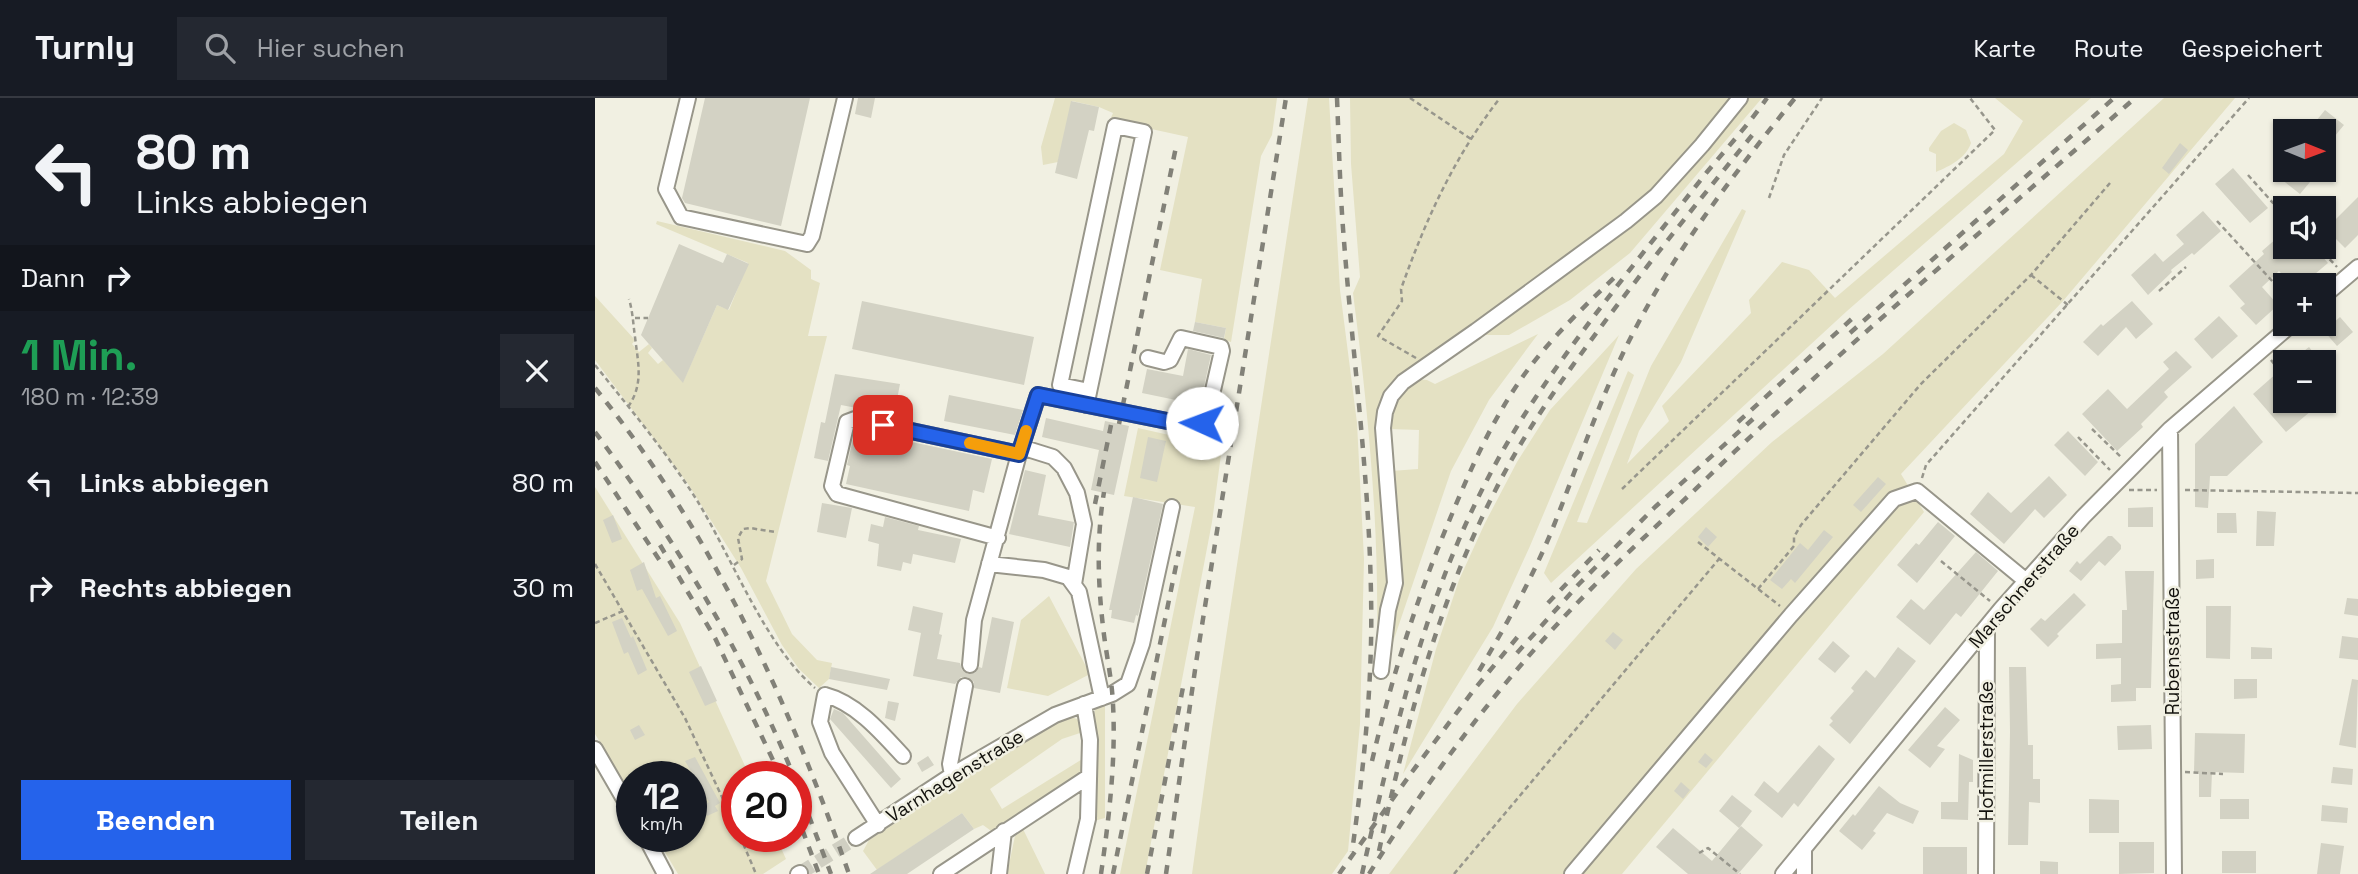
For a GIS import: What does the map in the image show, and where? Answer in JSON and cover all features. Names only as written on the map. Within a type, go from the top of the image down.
[{"type":"street","points":[[688,98],[666,189],[681,217],[807,244],[812,236],[845,98]]},
{"type":"street","points":[[1381,671],[1388,610],[1395,583],[1383,428],[1391,396],[1403,382],[1626,221],[1656,196],[1740,98]]},
{"type":"street","points":[[1088,398],[1144,132],[1115,126],[1060,385],[1088,398],[1187,425],[1202,423],[1209,412],[1222,351],[1220,347],[1181,338],[1170,360],[1164,362],[1148,358]]},
{"type":"street","points":[[2336,286],[2358,267]]},
{"type":"street","name":"Marschnerstraße","points":[[1783,874],[2025,580],[2170,429],[2278,336]]},
{"type":"street","points":[[969,665],[974,620],[1020,450],[1038,395],[1088,398]]},
{"type":"street","points":[[998,538],[837,494],[832,486],[847,422],[855,419],[1053,457],[1064,468],[1077,493],[1084,524],[1074,584]]},
{"type":"street","name":"Rubensstraße","points":[[2170,429],[2173,874]]},
{"type":"street","points":[[1572,874],[1791,615],[1894,499],[1917,491],[2025,580]]},
{"type":"street","name":"Varnhagenstraße","points":[[856,838],[952,775],[1055,715],[1102,698],[1128,684],[1142,645],[1172,507]]},
{"type":"street","points":[[989,564],[1044,570],[1068,578],[1074,584],[1079,592],[1102,698]]},
{"type":"street","name":"Hofmillerstraße","points":[[1986,874],[1987,627]]},
{"type":"street","points":[[952,775],[950,764],[965,686]]},
{"type":"street","points":[[878,825],[832,754],[820,722],[825,695],[840,699],[879,730],[902,756]]},
{"type":"street","points":[[1075,874],[1088,819],[1090,740],[1084,704]]},
{"type":"street","points":[[597,758],[616,788]]},
{"type":"street","points":[[941,874],[1088,777]]},
{"type":"street","points":[[999,874],[1003,831]]},
{"type":"street","points":[[1804,851],[1804,874]]},
{"type":"street","points":[[653,852],[665,874]]},
{"type":"path","points":[[1410,98],[1471,139]]},
{"type":"path","points":[[1426,365],[1378,336],[1402,301],[1401,289],[1439,192],[1500,98]]},
{"type":"path","points":[[1769,198],[1784,155],[1822,98]]},
{"type":"path","points":[[1622,489],[1995,130],[1970,98]]},
{"type":"path","points":[[1917,491],[1926,465],[2249,98]]},
{"type":"path","points":[[2248,175],[2273,203]]},
{"type":"path","points":[[1758,589],[1794,546],[1794,537],[1801,525],[1920,385],[2031,275],[2110,183]]},
{"type":"path","points":[[2217,221],[2273,282]]},
{"type":"path","points":[[2329,259],[2339,270]]},
{"type":"path","points":[[2159,291],[2186,267]]},
{"type":"path","points":[[2031,275],[2068,305]]},
{"type":"path","points":[[628,407],[640,379],[635,318],[629,299]]},
{"type":"path","points":[[635,318],[648,318]]},
{"type":"path","points":[[2262,350],[2273,363]]},
{"type":"path","points":[[595,365],[697,501],[773,636],[799,674],[825,695]]},
{"type":"path","points":[[2092,429],[2121,458]]},
{"type":"path","points":[[2078,437],[2109,469]]},
{"type":"path","points":[[2129,490],[2358,494]]},
{"type":"path","points":[[734,565],[742,559],[738,538],[743,529],[775,531]]},
{"type":"path","points":[[1698,542],[1791,615]]},
{"type":"path","points":[[1454,874],[1719,559]]},
{"type":"path","points":[[1941,561],[2001,609]]},
{"type":"path","points":[[595,564],[685,719],[721,795]]},
{"type":"path","points":[[595,623],[623,611]]},
{"type":"path","points":[[2173,772],[2223,774]]},
{"type":"path","points":[[1699,853],[1708,848],[1740,874]]},
{"type":"path","points":[[747,852],[756,874]]},
{"type":"shaded area","points":[[1055,98],[1277,98],[1272,135],[1261,156],[1231,342],[1224,340],[1226,328],[1195,322],[1202,279],[1160,270],[1188,137],[1110,120],[1113,113],[1072,101],[1058,162],[1043,165],[1041,147]]},
{"type":"shaded area","points":[[1308,98],[1329,98],[1340,290],[1357,423],[1364,559],[1360,724],[1348,851],[1332,874],[1192,874],[1212,729]]},
{"type":"shaded area","points":[[1350,98],[1732,98],[1656,193],[1388,395],[1387,583],[1382,638],[1377,639],[1371,466],[1353,293],[1360,277],[1351,164]]},
{"type":"shaded area","points":[[1746,98],[1762,98],[1630,253],[1570,300],[1509,335],[1481,335],[1629,223]]},
{"type":"shaded area","points":[[1995,98],[2091,98],[1847,311],[1551,583],[1544,573],[1628,371],[1634,375],[1577,522],[1587,523],[1651,366],[1742,209],[1746,211],[1681,362],[1639,431],[1627,464],[1669,421],[1662,406],[1751,313],[1749,300],[1782,262],[1809,270],[1835,298],[2004,154],[2023,121]]},
{"type":"shaded area","points":[[2164,98],[2235,98],[2063,301],[1901,474],[1924,512],[1622,874],[1389,874],[1517,704],[1636,569],[1772,442],[1883,354]]},
{"type":"shaded area","points":[[1954,123],[1966,130],[1971,143],[1961,157],[1936,172],[1936,154],[1929,151],[1929,148],[1941,131]]},
{"type":"shaded area","points":[[657,221],[785,251],[811,270],[811,279],[820,283],[808,336],[827,336],[766,581],[792,634],[817,660],[832,663],[829,679],[819,688],[799,669],[782,645],[741,568],[688,484],[595,360],[595,296],[635,340],[632,344],[639,352],[649,344],[652,348],[648,353],[658,364],[663,360],[683,382],[717,305],[729,310],[748,263],[656,224]]},
{"type":"shaded area","points":[[1538,334],[1489,400],[1451,471],[1391,648],[1391,471],[1418,469],[1419,430],[1390,429],[1389,413],[1399,390],[1416,379],[1435,384]]},
{"type":"shaded area","points":[[1619,335],[1493,627],[1403,774],[1436,649],[1459,580],[1485,523],[1517,462],[1550,410]]},
{"type":"shaded area","points":[[1138,428],[1222,447],[1212,522],[1145,874],[1120,874],[1195,507],[1124,496]]},
{"type":"shaded area","points":[[595,487],[680,623],[743,761],[721,761],[721,852],[783,852],[786,859],[763,874],[678,874],[665,852],[707,852],[707,761],[616,761],[616,769],[595,734]]},
{"type":"shaded area","points":[[1049,596],[1090,674],[1048,696],[1007,688],[1021,620]]},
{"type":"shaded area","points":[[1105,701],[1105,818],[1094,821],[1094,717],[1095,708]]},
{"type":"shaded area","points":[[1068,716],[1077,719],[1083,726],[1083,732],[1062,739],[990,789],[1002,809],[1084,758],[1084,769],[1075,779],[994,833],[983,825],[974,829],[962,813],[877,870],[863,851],[869,840],[1055,720]]},
{"type":"shaded area","points":[[1023,829],[1045,874],[1007,874],[1015,836]]},
{"type":"building","points":[[705,98],[810,98],[781,226],[685,203],[682,198]]},
{"type":"building","points":[[858,98],[875,98],[871,118],[855,114]]},
{"type":"building","points":[[1071,101],[1099,107],[1094,131],[1089,130],[1077,179],[1055,173]]},
{"type":"building","points":[[2325,110],[2344,125],[2336,135],[2336,119],[2318,119]]},
{"type":"building","points":[[2180,143],[2188,150],[2169,174],[2162,168]]},
{"type":"building","points":[[2233,168],[2268,208],[2250,223],[2215,184]]},
{"type":"building","points":[[2285,182],[2310,182],[2300,194]]},
{"type":"building","points":[[2358,197],[2358,235],[2345,248],[2336,239],[2336,219]]},
{"type":"building","points":[[2203,211],[2221,231],[2194,255],[2192,253],[2171,270],[2148,295],[2131,275],[2155,253],[2163,262],[2184,244],[2176,235]]},
{"type":"building","points":[[2273,241],[2273,259],[2324,259],[2328,263],[2316,273],[2273,273],[2273,277],[2262,287],[2273,299],[2273,310],[2256,325],[2240,308],[2245,304],[2229,286],[2264,254],[2262,251]]},
{"type":"building","points":[[679,244],[723,263],[727,254],[749,264],[728,310],[717,305],[683,383],[641,335]]},
{"type":"building","points":[[862,301],[1034,337],[1024,385],[852,349]]},
{"type":"building","points":[[2132,301],[2153,324],[2136,339],[2126,327],[2098,356],[2083,342],[2101,324],[2103,326]]},
{"type":"building","points":[[2219,316],[2238,336],[2212,359],[2194,339]]},
{"type":"building","points":[[2340,317],[2353,332],[2337,346],[2328,336],[2336,336],[2336,320]]},
{"type":"building","points":[[1195,322],[1226,328],[1224,338],[1193,331]]},
{"type":"building","points":[[1188,349],[1211,355],[1200,405],[1142,393],[1147,369],[1183,376]]},
{"type":"building","points":[[2176,351],[2192,367],[2164,392],[2168,397],[2141,424],[2143,427],[2117,451],[2082,414],[2108,389],[2127,409],[2169,369],[2163,362]]},
{"type":"building","points":[[835,374],[900,384],[894,415],[841,405],[828,461],[814,458],[821,422],[825,423]]},
{"type":"building","points":[[2273,376],[2273,413],[2309,413],[2286,432],[2253,394]]},
{"type":"building","points":[[949,395],[1023,410],[1015,435],[944,421]]},
{"type":"building","points":[[2234,406],[2263,442],[2227,476],[2210,476],[2208,508],[2195,507],[2195,444]]},
{"type":"building","points":[[1046,418],[1103,431],[1105,421],[1129,426],[1114,495],[1091,490],[1099,450],[1042,437]]},
{"type":"building","points":[[855,430],[992,459],[984,493],[973,490],[969,511],[846,484],[850,466],[847,465]]},
{"type":"building","points":[[2068,431],[2098,462],[2085,476],[2054,445]]},
{"type":"building","points":[[1148,437],[1166,441],[1157,482],[1140,478]]},
{"type":"building","points":[[1025,470],[1046,475],[1038,515],[1074,522],[1070,547],[1009,534]]},
{"type":"building","points":[[2049,476],[2067,495],[2044,518],[2035,509],[2004,544],[1970,514],[1988,492],[2011,513]]},
{"type":"building","points":[[1878,477],[1886,484],[1861,512],[1853,505]]},
{"type":"building","points":[[1133,497],[1163,504],[1138,616],[1136,615],[1134,623],[1111,618],[1112,610],[1109,610]]},
{"type":"building","points":[[822,503],[852,508],[846,538],[817,532]]},
{"type":"building","points":[[2153,507],[2153,527],[2128,527],[2128,508]]},
{"type":"building","points":[[2257,511],[2276,512],[2274,546],[2256,546]]},
{"type":"building","points":[[2217,513],[2236,513],[2237,533],[2217,533]]},
{"type":"building","points":[[613,515],[622,539],[612,543],[603,520]]},
{"type":"building","points":[[885,517],[919,526],[918,530],[961,539],[955,563],[913,554],[911,564],[903,562],[901,571],[877,566],[879,544],[868,541],[871,524],[883,527]]},
{"type":"building","points":[[1938,522],[1955,536],[1917,583],[1897,565],[1916,543],[1919,545]]},
{"type":"building","points":[[1706,527],[1717,537],[1708,547],[1698,537]]},
{"type":"building","points":[[1824,530],[1833,537],[1795,583],[1791,579],[1782,589],[1770,580],[1800,543],[1808,550]]},
{"type":"building","points":[[2108,536],[2112,536],[2121,545],[2121,549],[2105,566],[2099,561],[2081,581],[2069,571],[2077,561],[2080,564]]},
{"type":"building","points":[[1976,552],[1998,571],[1961,617],[1956,613],[1930,645],[1896,617],[1911,599],[1924,610]]},
{"type":"building","points":[[2214,559],[2214,578],[2196,579],[2196,560]]},
{"type":"building","points":[[644,562],[656,598],[660,596],[677,631],[668,636],[642,589],[637,591],[630,570]]},
{"type":"building","points":[[2125,571],[2154,571],[2151,688],[2136,688],[2136,701],[2111,702],[2111,685],[2121,684],[2121,658],[2096,659],[2096,644],[2122,643],[2122,610],[2127,610]]},
{"type":"building","points":[[2074,593],[2086,605],[2048,647],[2030,629],[2041,618],[2045,621]]},
{"type":"building","points":[[2347,598],[2358,599],[2358,616],[2344,614]]},
{"type":"building","points":[[913,606],[943,613],[937,659],[960,663],[962,670],[968,674],[975,673],[979,667],[982,668],[992,617],[1014,622],[1000,693],[974,688],[974,682],[967,677],[961,677],[955,684],[913,676],[921,633],[908,630]]},
{"type":"building","points":[[2206,606],[2231,606],[2230,659],[2206,658]]},
{"type":"building","points":[[622,618],[631,638],[633,636],[647,670],[638,675],[628,652],[624,654],[612,622]]},
{"type":"building","points":[[1613,632],[1623,640],[1615,650],[1605,641]]},
{"type":"building","points":[[2342,636],[2358,638],[2358,660],[2339,658]]},
{"type":"building","points":[[1833,641],[1850,656],[1835,673],[1818,659]]},
{"type":"building","points":[[1898,647],[1916,661],[1850,744],[1829,725],[1833,721],[1830,718],[1854,691],[1851,688],[1866,670],[1875,678]]},
{"type":"building","points":[[2251,647],[2272,648],[2272,659],[2251,659]]},
{"type":"building","points":[[701,666],[717,701],[705,706],[689,672]]},
{"type":"building","points":[[831,667],[890,679],[887,690],[829,679]]},
{"type":"building","points":[[2009,667],[2026,667],[2028,745],[2033,745],[2033,779],[2040,779],[2040,803],[2029,802],[2028,845],[2008,845]]},
{"type":"building","points":[[2234,679],[2257,679],[2257,698],[2234,699]]},
{"type":"building","points":[[2352,679],[2358,680],[2356,748],[2339,745]]},
{"type":"building","points":[[888,701],[899,703],[895,721],[885,718]]},
{"type":"building","points":[[1945,707],[1960,720],[1937,746],[1945,749],[1930,768],[1908,750]]},
{"type":"building","points":[[834,709],[843,713],[901,779],[891,788],[830,719]]},
{"type":"building","points":[[639,725],[645,735],[635,740],[630,730]]},
{"type":"building","points":[[2151,725],[2152,749],[2118,750],[2117,726]]},
{"type":"building","points":[[2195,733],[2245,734],[2244,773],[2212,772],[2211,797],[2199,797],[2199,772],[2194,772]]},
{"type":"building","points":[[1819,745],[1835,759],[1798,807],[1794,803],[1782,818],[1754,795],[1764,781],[1778,793]]},
{"type":"building","points":[[1705,753],[1713,760],[1706,768],[1698,762]]},
{"type":"building","points":[[1959,754],[1973,760],[1973,782],[1969,782],[1968,820],[1941,819],[1941,802],[1958,802]]},
{"type":"building","points":[[928,756],[934,765],[922,772],[917,763]]},
{"type":"building","points":[[2333,767],[2353,769],[2352,785],[2331,783]]},
{"type":"building","points":[[707,779],[720,803],[715,806],[718,811],[707,816]]},
{"type":"building","points":[[1681,782],[1690,790],[1683,799],[1674,791]]},
{"type":"building","points":[[1879,786],[1900,803],[1919,811],[1913,824],[1887,813],[1862,850],[1839,831]]},
{"type":"building","points":[[1732,795],[1752,811],[1739,828],[1719,811]]},
{"type":"building","points":[[2089,799],[2119,800],[2119,833],[2089,833]]},
{"type":"building","points":[[2220,799],[2249,799],[2249,819],[2220,819]]},
{"type":"building","points":[[2322,805],[2348,808],[2347,823],[2321,821]]},
{"type":"building","points":[[962,813],[974,829],[907,874],[870,874]]},
{"type":"building","points":[[1741,826],[1763,845],[1738,874],[1688,874],[1656,847],[1673,828],[1712,861]]},
{"type":"building","points":[[2119,842],[2154,842],[2154,873],[2119,874]]},
{"type":"building","points":[[2321,843],[2344,846],[2340,874],[2317,874]]},
{"type":"building","points":[[1923,847],[1967,847],[1967,874],[1923,874]]},
{"type":"building","points":[[2222,851],[2256,851],[2256,873],[2222,873]]},
{"type":"building","points":[[2040,861],[2058,862],[2058,874],[2040,874]]},
{"type":"tunnel","points":[[800,873],[856,838]]},
{"type":"railway","points":[[1166,874],[1196,663],[1286,98]]},
{"type":"railway","points":[[1337,98],[1343,223],[1364,461],[1371,594],[1367,723],[1352,852]]},
{"type":"railway","points":[[1362,874],[1391,749],[1425,629],[1471,512],[1500,456],[1534,400],[1596,313],[1767,98]]},
{"type":"railway","points":[[1479,671],[1542,553],[1606,390],[1645,310],[1705,216],[1795,98]]},
{"type":"railway","points":[[1850,333],[2114,98]]},
{"type":"railway","points":[[1369,874],[1418,799],[1498,692],[1588,592],[1811,381],[2135,98]]},
{"type":"railway","points":[[1379,851],[1412,712],[1440,621],[1475,532],[1508,466],[1549,400],[1609,316],[1754,133]]},
{"type":"railway","points":[[1119,424],[1177,142]]},
{"type":"railway","points":[[1372,761],[1417,605],[1482,446],[1499,413],[1530,367],[1566,325],[1619,273]]},
{"type":"railway","points":[[1738,422],[1855,316]]},
{"type":"railway","points":[[595,388],[637,443],[675,500],[711,559],[743,620],[800,745],[849,874]]},
{"type":"railway","points":[[1517,653],[1579,584],[1655,507],[1753,419]]},
{"type":"railway","points":[[1095,504],[1111,425]]},
{"type":"railway","points":[[595,432],[653,513],[706,598],[775,731],[787,761]]},
{"type":"railway","points":[[595,462],[660,561]]},
{"type":"railway","points":[[1101,874],[1114,746],[1112,695],[1099,582],[1104,492]]},
{"type":"railway","points":[[660,545],[715,638],[773,761]]},
{"type":"railway","points":[[1548,603],[1599,550]]},
{"type":"railway","points":[[1113,874],[1179,551]]},
{"type":"railway","points":[[1412,772],[1520,634]]},
{"type":"railway","points":[[1147,874],[1184,682]]},
{"type":"railway","points":[[1339,874],[1417,765]]},
{"type":"railway","points":[[812,824],[831,874]]},
{"type":"railway","points":[[811,852],[819,874]]},
{"type":"slow traffic","points":[[970,443],[1019,454],[1026,431]]},
{"type":"route","points":[[883,425],[1019,454],[1038,395],[1187,425],[1202,423]]}]
